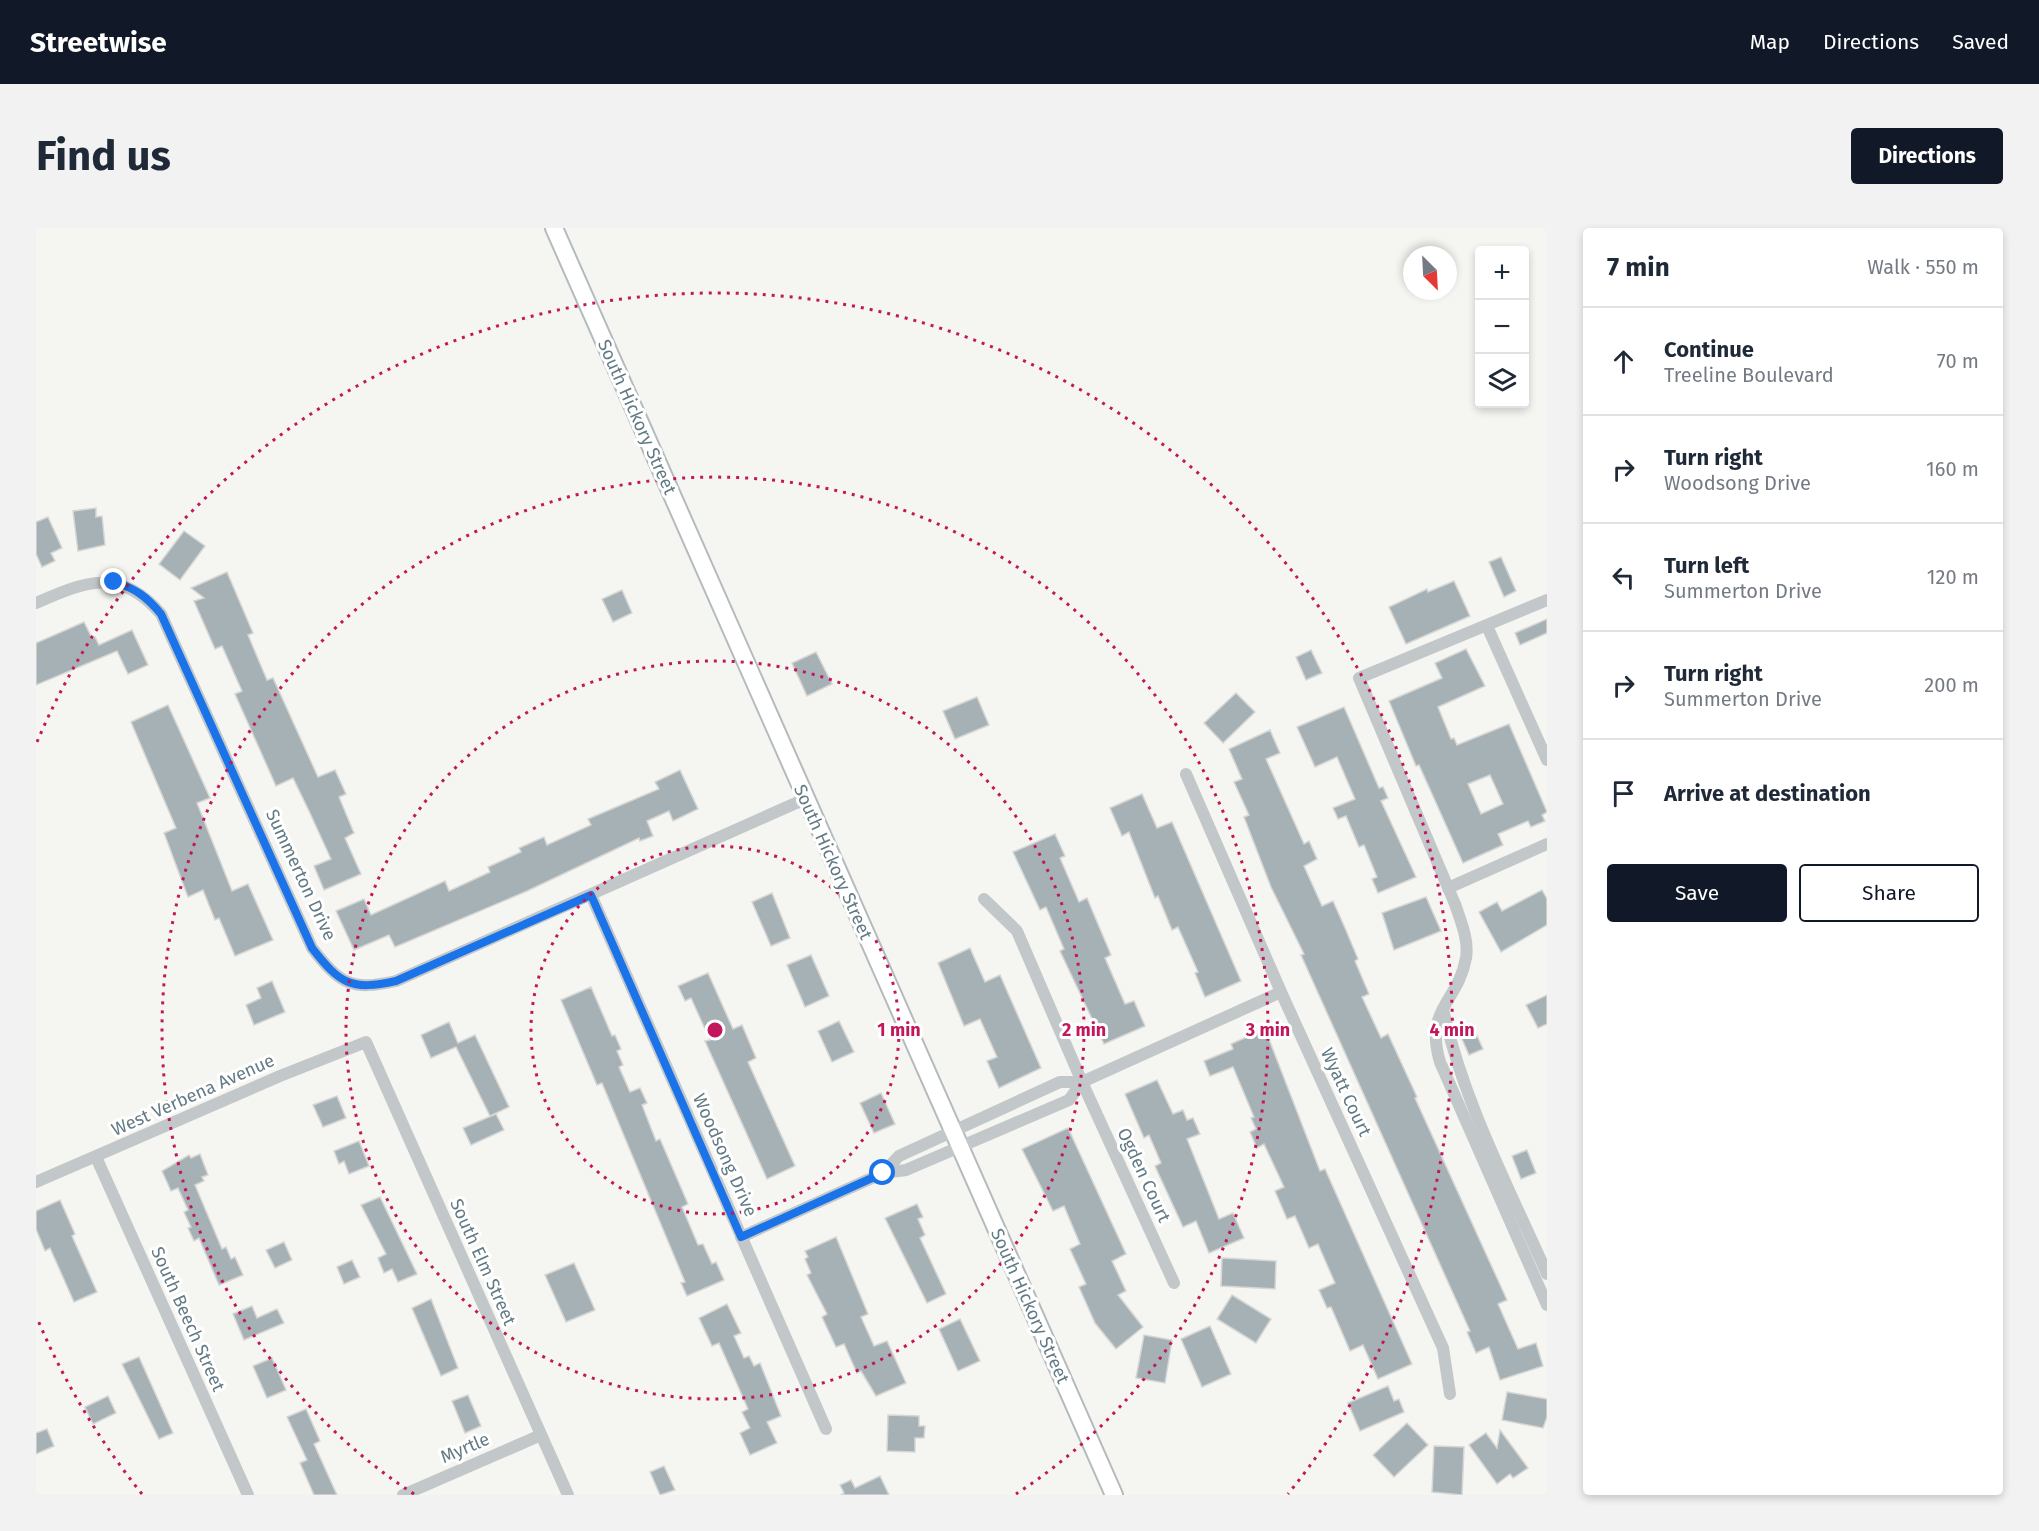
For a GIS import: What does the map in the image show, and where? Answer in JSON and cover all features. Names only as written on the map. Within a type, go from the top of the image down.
[{"type":"street","name":"South Hickory Street","points":[[554,228],[1114,1495]]},
{"type":"street","name":"Summerton Drive","points":[[36,603],[75,586],[95,581],[114,582],[131,587],[148,598],[161,614],[312,948],[328,968],[345,981],[367,987],[396,981],[805,799]]},
{"type":"street","points":[[1547,600],[1359,678],[1448,888],[1466,940],[1466,957],[1461,974],[1435,1027],[1435,1044],[1440,1062],[1547,1305]]},
{"type":"street","points":[[1487,626],[1547,760]]},
{"type":"street","name":"Wyatt Court","points":[[1186,774],[1281,992],[1443,1348],[1450,1394]]},
{"type":"street","points":[[1448,888],[1547,844]]},
{"type":"street","name":"Woodsong Drive","points":[[591,895],[826,1430]]},
{"type":"street","name":"Ogden Court","points":[[984,899],[1017,931],[1082,1082],[1174,1283]]},
{"type":"street","points":[[883,1173],[899,1156],[952,1131],[1060,1082],[1082,1082],[1281,992]]},
{"type":"street","points":[[1443,1009],[1451,1046],[1464,1083],[1547,1274]]},
{"type":"street","name":"West Verbena Avenue","points":[[36,1182],[280,1076],[366,1042]]},
{"type":"street","name":"South Elm Street","points":[[366,1042],[568,1495]]},
{"type":"street","points":[[741,1237],[883,1173],[906,1170],[960,1149],[1069,1100],[1082,1082]]},
{"type":"street","name":"South Beech Street","points":[[96,1156],[248,1495]]},
{"type":"street","name":"Myrtle","points":[[403,1495],[541,1435]]},
{"type":"building","points":[[96,508],[96,517],[102,516],[105,545],[78,551],[73,511]]},
{"type":"building","points":[[48,517],[62,548],[51,553],[55,561],[42,567],[36,554],[36,522]]},
{"type":"building","points":[[184,531],[205,546],[180,580],[159,564]]},
{"type":"building","points":[[1501,557],[1516,591],[1504,597],[1489,562]]},
{"type":"building","points":[[227,572],[253,633],[248,635],[267,680],[273,678],[318,777],[335,770],[346,794],[339,797],[354,833],[345,838],[361,874],[324,890],[314,866],[331,859],[293,778],[276,786],[235,694],[242,691],[222,646],[215,649],[194,601],[204,598],[191,588]]},
{"type":"building","points":[[1454,581],[1470,616],[1406,644],[1389,607],[1427,589],[1428,592]]},
{"type":"building","points":[[622,590],[632,613],[613,622],[602,599]]},
{"type":"building","points":[[1547,619],[1547,633],[1520,645],[1515,633]]},
{"type":"building","points":[[84,622],[92,638],[95,637],[99,645],[132,630],[148,665],[128,674],[117,651],[36,685],[36,643]]},
{"type":"building","points":[[1466,649],[1485,686],[1438,707],[1451,739],[1454,738],[1457,745],[1509,724],[1547,812],[1542,815],[1545,821],[1531,827],[1528,821],[1498,834],[1503,845],[1463,863],[1419,765],[1416,766],[1389,701],[1442,678],[1435,663]],"holes":[[[1490,775],[1503,804],[1481,814],[1468,784]]]},
{"type":"building","points":[[1311,650],[1322,673],[1306,680],[1296,657]]},
{"type":"building","points":[[816,652],[832,684],[807,696],[792,663]]},
{"type":"building","points":[[1236,693],[1255,712],[1223,743],[1204,723]]},
{"type":"building","points":[[977,697],[989,725],[955,739],[943,711]]},
{"type":"building","points":[[168,705],[210,798],[197,803],[232,891],[248,884],[273,940],[235,956],[219,918],[215,920],[203,890],[188,897],[164,833],[176,828],[131,722]]},
{"type":"building","points":[[1344,707],[1379,788],[1383,787],[1388,798],[1381,801],[1416,877],[1378,893],[1372,879],[1377,877],[1364,845],[1359,847],[1346,816],[1338,819],[1333,808],[1355,799],[1337,757],[1315,767],[1297,727]]},
{"type":"building","points":[[1270,730],[1280,753],[1266,759],[1304,844],[1309,841],[1317,859],[1304,866],[1322,906],[1333,901],[1345,928],[1358,959],[1355,961],[1369,994],[1362,997],[1381,1038],[1388,1034],[1507,1300],[1498,1304],[1518,1349],[1536,1343],[1543,1366],[1500,1380],[1489,1347],[1476,1353],[1467,1332],[1470,1331],[1301,955],[1304,954],[1271,887],[1244,817],[1249,815],[1234,782],[1242,779],[1229,749]]},
{"type":"building","points":[[680,770],[698,809],[673,821],[669,811],[647,821],[653,836],[640,841],[639,838],[527,891],[395,947],[389,935],[354,950],[336,911],[364,899],[371,915],[445,881],[449,891],[490,872],[488,867],[521,852],[519,848],[544,837],[547,845],[591,825],[588,819],[659,789],[655,782]]},
{"type":"building","points":[[1142,794],[1157,828],[1172,822],[1241,981],[1205,997],[1195,973],[1198,972],[1178,927],[1172,930],[1158,896],[1155,898],[1129,832],[1122,836],[1110,808]]},
{"type":"building","points":[[1055,834],[1065,856],[1060,858],[1079,902],[1087,898],[1111,955],[1105,958],[1125,1004],[1134,1001],[1145,1026],[1104,1044],[1060,951],[1064,949],[1046,907],[1040,910],[1013,852]]},
{"type":"building","points":[[1542,890],[1547,899],[1547,925],[1501,952],[1479,912],[1497,902],[1502,911]]},
{"type":"building","points":[[772,893],[790,938],[771,946],[752,902]]},
{"type":"building","points":[[1426,897],[1441,931],[1394,950],[1382,913]]},
{"type":"building","points":[[970,948],[985,982],[1000,975],[1041,1068],[999,1088],[987,1061],[997,1057],[980,1019],[964,1026],[938,963]]},
{"type":"building","points":[[811,955],[829,996],[805,1007],[787,965]]},
{"type":"building","points":[[708,973],[733,1029],[742,1025],[756,1058],[748,1062],[795,1166],[767,1179],[705,1041],[710,1040],[691,998],[685,1001],[678,986]]},
{"type":"building","points":[[272,981],[285,1012],[254,1025],[246,1005],[261,998],[257,988]]},
{"type":"building","points":[[591,987],[612,1036],[615,1035],[621,1049],[617,1051],[623,1065],[619,1067],[630,1092],[640,1088],[647,1103],[642,1105],[656,1141],[660,1139],[688,1204],[682,1207],[698,1245],[703,1244],[712,1264],[716,1262],[724,1280],[687,1296],[681,1283],[685,1282],[602,1083],[597,1085],[561,1000]]},
{"type":"building","points":[[1547,995],[1547,1024],[1538,1028],[1526,1005]]},
{"type":"building","points":[[839,1021],[854,1052],[832,1062],[818,1031]]},
{"type":"building","points":[[449,1022],[458,1043],[475,1035],[509,1107],[490,1116],[456,1047],[431,1058],[421,1035]]},
{"type":"building","points":[[1265,1029],[1320,1171],[1325,1169],[1412,1364],[1378,1379],[1363,1345],[1350,1351],[1331,1307],[1327,1308],[1319,1290],[1335,1283],[1318,1244],[1309,1248],[1295,1216],[1287,1219],[1275,1191],[1284,1187],[1264,1144],[1257,1148],[1250,1132],[1256,1129],[1251,1118],[1254,1117],[1233,1067],[1210,1076],[1204,1061],[1233,1049],[1231,1044]]},
{"type":"building","points":[[1475,1031],[1483,1049],[1469,1055],[1461,1037]]},
{"type":"building","points":[[1157,1080],[1173,1114],[1183,1110],[1187,1120],[1193,1118],[1200,1134],[1187,1139],[1219,1219],[1233,1213],[1244,1238],[1209,1253],[1196,1221],[1183,1227],[1155,1166],[1161,1163],[1149,1135],[1144,1138],[1125,1094]]},
{"type":"building","points":[[881,1093],[895,1124],[874,1133],[860,1103]]},
{"type":"building","points":[[337,1096],[346,1118],[323,1127],[313,1105]]},
{"type":"building","points":[[496,1114],[504,1130],[471,1145],[463,1128]]},
{"type":"building","points":[[1068,1128],[1126,1254],[1112,1261],[1126,1291],[1118,1295],[1143,1327],[1116,1349],[1095,1323],[1079,1287],[1086,1284],[1070,1249],[1080,1244],[1064,1206],[1053,1211],[1022,1149]]},
{"type":"building","points":[[359,1141],[369,1166],[349,1174],[344,1161],[339,1164],[334,1151]]},
{"type":"building","points":[[1527,1150],[1536,1173],[1521,1179],[1512,1156]]},
{"type":"building","points":[[200,1154],[208,1175],[202,1177],[204,1181],[195,1185],[222,1249],[226,1247],[231,1259],[235,1257],[243,1275],[219,1285],[199,1238],[194,1241],[188,1228],[191,1227],[184,1212],[188,1210],[178,1188],[171,1191],[162,1171],[189,1155],[191,1158]]},
{"type":"building","points":[[380,1197],[417,1274],[398,1282],[392,1269],[384,1273],[378,1258],[386,1254],[361,1205]]},
{"type":"building","points":[[60,1200],[75,1234],[72,1236],[97,1292],[74,1302],[50,1248],[45,1251],[36,1229],[36,1211]]},
{"type":"building","points":[[917,1204],[923,1217],[918,1219],[925,1235],[920,1238],[946,1294],[927,1303],[885,1218]]},
{"type":"building","points":[[836,1237],[868,1314],[861,1317],[874,1346],[887,1341],[906,1383],[876,1396],[861,1371],[857,1373],[844,1344],[836,1347],[822,1317],[827,1314],[807,1275],[811,1273],[805,1259],[808,1257],[805,1251]]},
{"type":"building","points":[[284,1242],[292,1260],[275,1268],[266,1250]]},
{"type":"building","points":[[1222,1258],[1276,1261],[1275,1289],[1221,1286]]},
{"type":"building","points":[[352,1260],[360,1277],[344,1284],[337,1267]]},
{"type":"building","points":[[574,1263],[595,1310],[566,1322],[545,1275]]},
{"type":"building","points":[[1232,1295],[1271,1319],[1256,1343],[1217,1319]]},
{"type":"building","points":[[431,1299],[458,1368],[441,1376],[412,1308]]},
{"type":"building","points":[[727,1304],[741,1333],[734,1336],[744,1358],[749,1356],[754,1366],[760,1363],[781,1416],[767,1422],[777,1443],[750,1455],[740,1433],[750,1428],[742,1412],[748,1409],[719,1343],[712,1346],[699,1318]]},
{"type":"building","points":[[252,1306],[257,1318],[277,1309],[284,1323],[244,1340],[233,1314]]},
{"type":"building","points":[[960,1319],[980,1361],[958,1371],[939,1329]]},
{"type":"building","points":[[1210,1326],[1231,1374],[1202,1387],[1181,1339]]},
{"type":"building","points":[[1144,1335],[1172,1340],[1165,1383],[1136,1378]]},
{"type":"building","points":[[139,1357],[173,1433],[159,1439],[122,1364]]},
{"type":"building","points":[[272,1358],[286,1390],[267,1398],[253,1366]]},
{"type":"building","points":[[1388,1386],[1394,1401],[1399,1399],[1404,1412],[1360,1431],[1348,1403]]},
{"type":"building","points":[[1507,1392],[1547,1399],[1547,1417],[1543,1428],[1502,1420]]},
{"type":"building","points":[[468,1395],[481,1426],[465,1433],[452,1401]]},
{"type":"building","points":[[108,1396],[116,1413],[93,1424],[85,1407]]},
{"type":"building","points":[[306,1409],[320,1441],[314,1444],[337,1495],[314,1495],[300,1463],[307,1460],[287,1417]]},
{"type":"building","points":[[888,1415],[919,1416],[919,1426],[925,1426],[924,1438],[915,1438],[915,1452],[887,1451]]},
{"type":"building","points":[[1407,1423],[1428,1445],[1394,1477],[1373,1455]]},
{"type":"building","points":[[47,1429],[54,1446],[36,1454],[36,1433]]},
{"type":"building","points":[[1500,1430],[1528,1468],[1513,1478],[1510,1474],[1497,1484],[1469,1445],[1486,1433],[1497,1448]]},
{"type":"building","points":[[1434,1446],[1464,1447],[1462,1495],[1432,1492]]},
{"type":"building","points":[[664,1466],[675,1490],[660,1495],[650,1472]]},
{"type":"building","points":[[880,1476],[889,1495],[841,1495],[844,1493],[840,1485],[851,1480],[855,1488]]},
{"type":"route","points":[[114,582],[131,587],[148,598],[161,614],[312,948],[328,968],[345,981],[367,987],[396,981],[591,895],[741,1237],[883,1173]]}]
